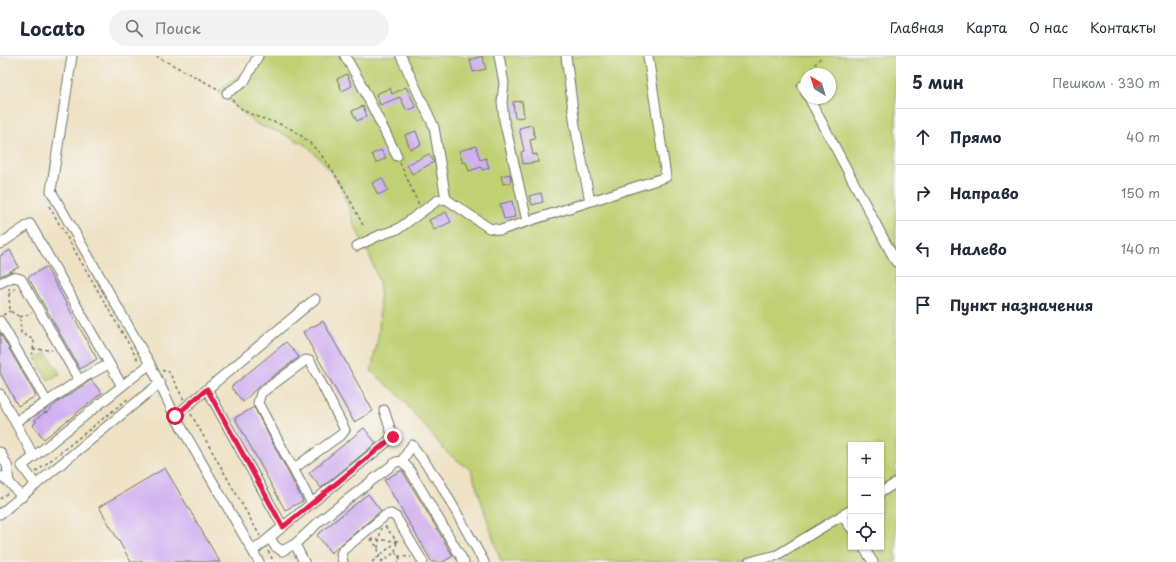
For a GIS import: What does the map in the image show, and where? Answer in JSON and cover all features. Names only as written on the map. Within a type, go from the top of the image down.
[{"type":"street","points":[[72,56],[50,191],[146,367],[158,379],[175,416],[259,562]]},
{"type":"street","points":[[227,93],[244,82],[258,56]]},
{"type":"street","points":[[345,56],[359,80],[396,156]]},
{"type":"street","points":[[401,56],[434,127],[446,199]]},
{"type":"street","points":[[499,56],[504,84],[502,102],[504,120],[527,221]]},
{"type":"street","points":[[566,56],[575,126],[590,201]]},
{"type":"street","points":[[357,246],[380,235],[398,229],[438,200],[446,199],[494,230],[501,230],[666,177],[648,56]]},
{"type":"street","points":[[811,104],[896,262]]},
{"type":"street","points":[[0,244],[30,224],[122,386]]},
{"type":"street","points":[[0,283],[9,278],[17,277],[23,283],[79,380]]},
{"type":"street","points":[[175,416],[315,299]]},
{"type":"street","points":[[0,321],[47,402]]},
{"type":"street","points":[[293,469],[342,434],[345,430],[310,361],[306,360],[261,393],[258,398],[258,403],[293,469],[311,502]]},
{"type":"street","points":[[15,422],[79,380],[109,364]]},
{"type":"street","points":[[36,485],[22,466],[146,367]]},
{"type":"street","points":[[0,514],[36,485],[158,379]]},
{"type":"street","points":[[207,389],[283,527]]},
{"type":"street","points":[[0,394],[34,457]]},
{"type":"street","points":[[253,551],[267,541],[311,502],[393,437],[384,410]]},
{"type":"street","points":[[267,541],[282,551],[295,544],[340,505],[396,462],[402,461],[412,445],[440,482],[484,562]]},
{"type":"street","points":[[0,452],[7,465],[12,485]]},
{"type":"street","points":[[402,461],[409,469],[464,562]]},
{"type":"street","points":[[0,476],[12,485],[22,496]]},
{"type":"street","points":[[884,490],[896,483]]},
{"type":"street","points":[[749,562],[766,560],[777,555],[848,512]]},
{"type":"street","points":[[343,562],[341,554],[343,550],[371,534],[386,515],[391,514],[396,517],[421,560]]},
{"type":"street","points":[[842,515],[848,524]]},
{"type":"street","points":[[295,544],[304,562]]},
{"type":"street","points":[[865,550],[873,562]]},
{"type":"path","points":[[156,56],[227,93],[240,109],[292,130],[314,148],[342,184],[364,225]]},
{"type":"path","points":[[812,68],[822,56]]},
{"type":"path","points":[[396,156],[422,211]]},
{"type":"path","points":[[49,206],[146,367]]},
{"type":"path","points":[[9,278],[10,311]]},
{"type":"path","points":[[9,294],[23,283]]},
{"type":"path","points":[[0,316],[10,311]]},
{"type":"path","points":[[10,311],[20,317],[39,311]]},
{"type":"path","points":[[20,317],[20,333],[34,340],[30,373]]},
{"type":"path","points":[[33,349],[62,351]]},
{"type":"path","points":[[158,379],[167,370],[267,541],[274,562]]},
{"type":"path","points":[[30,477],[130,396]]},
{"type":"path","points":[[0,499],[12,485]]},
{"type":"path","points":[[384,525],[397,541],[395,552],[382,561],[379,556],[378,548],[371,534],[384,525]]},
{"type":"path","points":[[378,548],[381,527]]},
{"type":"path","points":[[371,534],[380,540],[397,541]]},
{"type":"path","points":[[372,562],[406,535]]},
{"type":"path","points":[[395,552],[402,561],[398,562]]},
{"type":"path","points":[[398,556],[421,560]]},
{"type":"path","points":[[386,559],[389,562]]},
{"type":"green space","points":[[267,56],[896,56],[896,562],[501,562],[471,470],[447,453],[397,393],[371,371],[379,332],[380,285],[370,256],[354,225],[342,188],[326,165],[306,145],[281,133],[256,124],[218,91]]},
{"type":"green space","points":[[47,353],[60,374],[48,380],[36,359]]},
{"type":"building","points":[[482,56],[486,69],[473,72],[470,60]]},
{"type":"building","points":[[347,74],[352,86],[342,91],[337,79]]},
{"type":"building","points":[[406,87],[416,107],[407,111],[400,97],[380,105],[376,94],[390,88],[392,94]]},
{"type":"building","points":[[522,101],[524,117],[515,118],[513,102]]},
{"type":"building","points":[[363,106],[367,116],[357,121],[352,111]]},
{"type":"building","points":[[532,125],[535,139],[530,140],[533,155],[537,154],[538,162],[523,164],[521,152],[524,151],[519,128]]},
{"type":"building","points":[[416,131],[421,145],[410,149],[405,135]]},
{"type":"building","points":[[476,146],[480,160],[486,158],[489,168],[482,170],[481,167],[469,171],[466,162],[463,163],[459,151]]},
{"type":"building","points":[[381,150],[386,158],[376,163],[372,154]]},
{"type":"building","points":[[429,154],[434,162],[412,174],[407,165]]},
{"type":"building","points":[[510,174],[511,182],[503,184],[501,176]]},
{"type":"building","points":[[382,178],[388,190],[378,195],[372,183]]},
{"type":"building","points":[[541,193],[543,202],[532,205],[529,196]]},
{"type":"building","points":[[512,201],[515,217],[504,219],[500,204]]},
{"type":"building","points":[[446,212],[451,222],[434,230],[429,220]]},
{"type":"building","points":[[10,250],[19,267],[0,276],[0,256]]},
{"type":"building","points":[[46,267],[97,359],[80,369],[28,277]]},
{"type":"building","points":[[323,321],[373,411],[354,422],[303,332]]},
{"type":"building","points":[[0,333],[36,396],[18,406],[0,373]]},
{"type":"building","points":[[286,342],[299,357],[257,388],[243,402],[231,387]]},
{"type":"building","points":[[91,380],[102,393],[44,439],[33,425],[36,422],[35,420],[45,412],[46,413],[58,402]]},
{"type":"building","points":[[254,407],[303,501],[285,510],[235,418]]},
{"type":"building","points":[[364,428],[376,443],[321,488],[309,473]]},
{"type":"building","points":[[165,468],[220,562],[131,562],[99,507]]},
{"type":"building","points":[[402,470],[453,556],[443,562],[432,562],[384,480]]},
{"type":"building","points":[[368,494],[381,511],[331,553],[317,535]]},
{"type":"route","points":[[175,416],[207,389],[283,527],[311,502],[393,437]]}]
